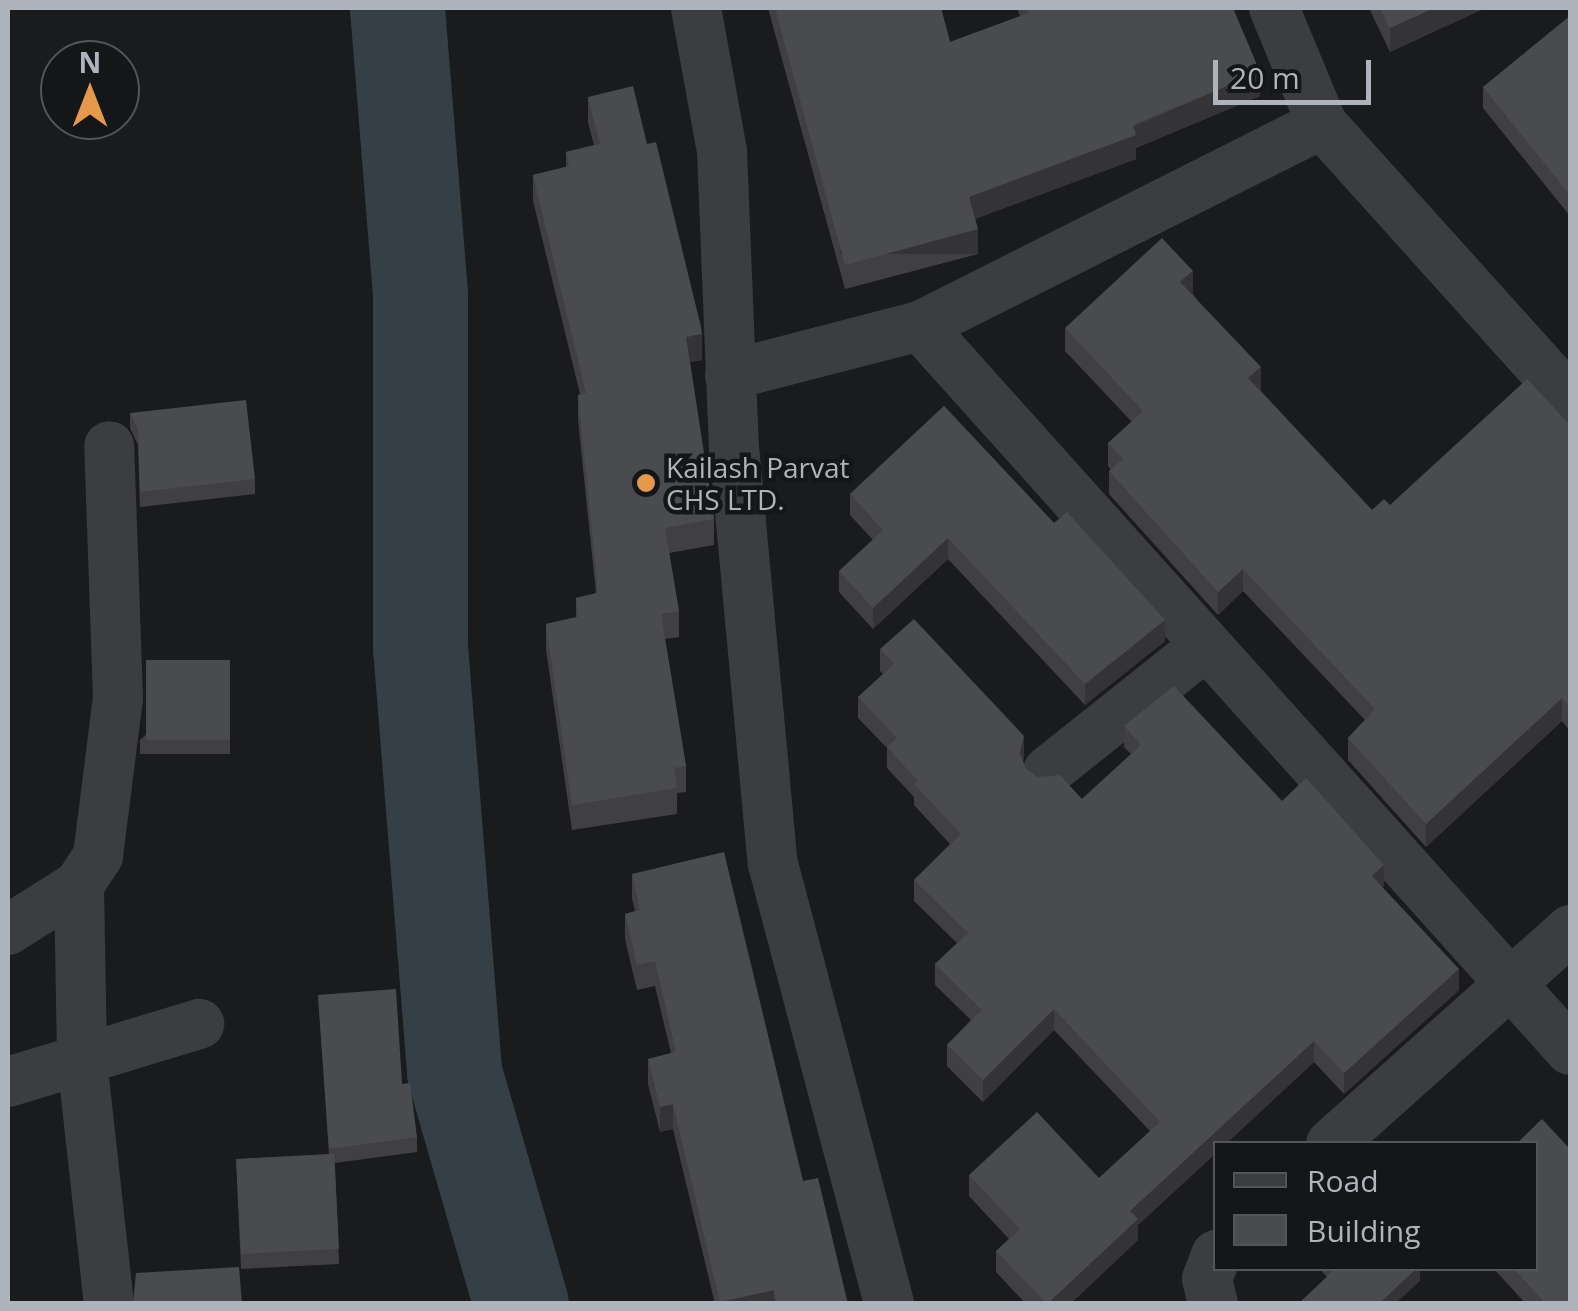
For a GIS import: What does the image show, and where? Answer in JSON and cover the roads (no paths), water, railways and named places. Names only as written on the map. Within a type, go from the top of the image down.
[{"type":"street","points":[[696,8],[722,151],[730,375],[774,864],[889,1304]]},
{"type":"street","points":[[1274,8],[1322,124],[1570,398]]},
{"type":"street","points":[[730,375],[920,326],[1322,124]]},
{"type":"street","points":[[920,326],[1508,987],[1570,1050]]},
{"type":"street","points":[[8,930],[79,885],[98,856],[118,698],[109,446]]},
{"type":"street","points":[[1048,771],[1205,646]]},
{"type":"street","points":[[79,885],[82,1060],[109,1304]]},
{"type":"street","points":[[1334,1141],[1570,930]]},
{"type":"street","points":[[8,1082],[200,1024]]},
{"type":"street","points":[[1213,1263],[1207,1279],[1213,1304]]},
{"type":"waterway","points":[[397,8],[420,293],[420,647],[454,1072],[521,1304]]},
{"type":"place","name":"Kailash Parvat CHS LTD.","points":[[646,483]]}]
